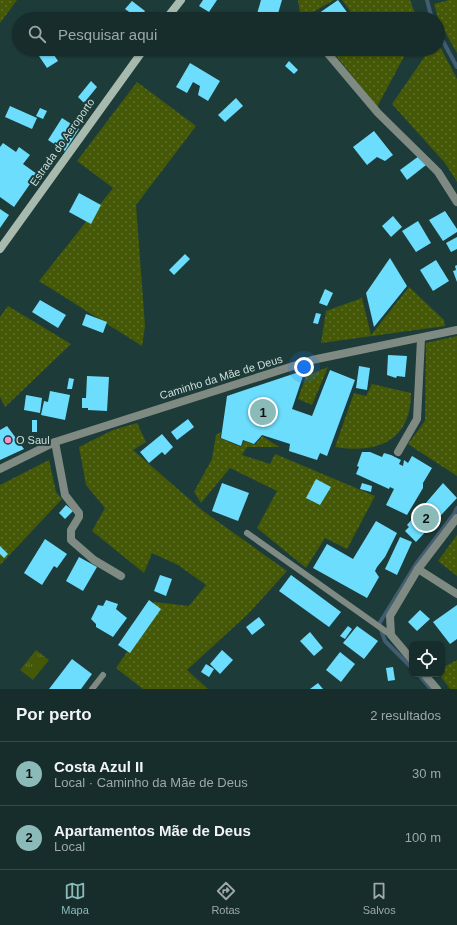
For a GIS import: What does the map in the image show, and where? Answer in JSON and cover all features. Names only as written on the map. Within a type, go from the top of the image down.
[{"type":"main road","points":[[172,12],[181,0]]},
{"type":"main road","name":"Estrada do Aeroporto","points":[[0,249],[139,56]]},
{"type":"street","points":[[330,56],[378,114],[438,172],[457,202]]},
{"type":"street","name":"Caminho da Mãe de Deus","points":[[0,470],[55,442],[312,360],[421,339],[457,330]]},
{"type":"street","points":[[398,452],[417,419],[421,339]]},
{"type":"street","points":[[55,442],[65,495],[79,513],[79,517],[71,530],[71,540],[94,560],[121,576]]},
{"type":"street","points":[[409,656],[391,635],[390,616],[418,569],[457,518]]},
{"type":"street","points":[[418,569],[457,594]]},
{"type":"street","points":[[427,677],[437,689]]},
{"type":"lane","points":[[247,533],[391,635]]},
{"type":"lane","points":[[92,689],[103,675]]},
{"type":"green space","points":[[0,0],[17,0],[0,23]]},
{"type":"green space","points":[[298,0],[334,0],[313,12],[300,12]]},
{"type":"green space","points":[[342,0],[410,0],[414,12],[351,12]]},
{"type":"green space","points":[[449,0],[457,0],[457,53],[445,32],[445,12],[436,12],[434,4]]},
{"type":"green space","points":[[336,56],[404,56],[377,107]]},
{"type":"green space","points":[[425,56],[445,56],[457,79],[457,182],[445,163],[392,104]]},
{"type":"green space","points":[[137,82],[196,126],[136,205],[145,326],[142,346],[39,281],[113,188],[77,161]]},
{"type":"green space","points":[[409,287],[444,320],[445,326],[321,343],[326,311],[362,298],[371,335]]},
{"type":"green space","points":[[8,306],[71,344],[5,407],[0,397],[0,317]]},
{"type":"green space","points":[[457,336],[457,476],[408,444],[425,421],[426,343]]},
{"type":"green space","points":[[328,367],[312,405],[298,399],[306,376]]},
{"type":"green space","points":[[372,384],[411,393],[405,423],[398,433],[389,441],[378,446],[350,449],[335,447],[354,393],[366,396]]},
{"type":"green space","points":[[137,423],[146,442],[133,450],[203,511],[287,571],[248,614],[187,670],[208,689],[143,689],[116,668],[146,624],[154,602],[189,606],[206,585],[178,565],[152,553],[144,573],[92,531],[105,508],[86,485],[79,447],[113,430]]},
{"type":"green space","points":[[221,432],[220,438],[241,447],[244,441],[255,445],[262,436],[279,447],[247,447],[242,455],[270,464],[275,454],[375,496],[347,549],[325,538],[306,568],[257,528],[277,491],[230,468],[201,503],[194,492],[212,459],[216,435]]},
{"type":"green space","points":[[49,460],[56,492],[62,499],[0,565],[0,485]]},
{"type":"green space","points":[[457,535],[457,576],[438,561]]},
{"type":"green space","points":[[36,650],[49,660],[33,680],[20,670]]},
{"type":"green space","points":[[457,660],[457,689],[450,689],[441,677],[445,677],[445,666]]},
{"type":"building","points":[[203,0],[217,0],[209,12],[199,6]]},
{"type":"building","points":[[261,0],[282,0],[278,12],[258,12]]},
{"type":"building","points":[[338,0],[347,12],[321,12]]},
{"type":"building","points":[[132,1],[145,11],[129,12],[125,9]]},
{"type":"building","points":[[39,56],[55,56],[58,61],[47,68]]},
{"type":"building","points":[[289,61],[298,70],[294,74],[285,66]]},
{"type":"building","points":[[190,63],[220,81],[208,101],[198,95],[200,86],[193,82],[187,93],[176,87]]},
{"type":"building","points":[[91,81],[97,87],[84,103],[78,97]]},
{"type":"building","points":[[236,98],[243,106],[225,122],[218,115]]},
{"type":"building","points":[[10,106],[37,118],[32,129],[5,117]]},
{"type":"building","points":[[40,108],[47,111],[43,119],[36,116]]},
{"type":"building","points":[[62,118],[79,129],[65,151],[48,140]]},
{"type":"building","points":[[374,131],[393,155],[385,161],[377,157],[367,165],[353,147]]},
{"type":"building","points":[[3,143],[16,152],[19,147],[30,155],[23,164],[37,174],[14,207],[0,197],[0,147]]},
{"type":"building","points":[[419,156],[426,165],[407,180],[400,170]]},
{"type":"building","points":[[79,193],[101,205],[91,224],[69,212]]},
{"type":"building","points":[[0,209],[9,215],[0,228]]},
{"type":"building","points":[[445,211],[457,229],[457,232],[443,241],[429,220]]},
{"type":"building","points":[[393,216],[402,227],[391,237],[382,226]]},
{"type":"building","points":[[418,221],[431,243],[416,252],[402,231]]},
{"type":"building","points":[[457,237],[457,249],[451,252],[446,243]]},
{"type":"building","points":[[185,254],[190,259],[174,275],[169,270]]},
{"type":"building","points":[[390,258],[407,286],[374,327],[366,293]]},
{"type":"building","points":[[436,260],[449,281],[433,291],[420,270]]},
{"type":"building","points":[[457,265],[457,282],[453,271],[456,270],[455,266]]},
{"type":"building","points":[[325,289],[333,293],[327,306],[319,303]]},
{"type":"building","points":[[40,300],[66,315],[58,328],[32,312]]},
{"type":"building","points":[[316,313],[321,314],[318,324],[313,323]]},
{"type":"building","points":[[86,314],[107,322],[103,333],[82,325]]},
{"type":"building","points":[[388,355],[407,356],[405,377],[397,376],[396,378],[387,375]]},
{"type":"building","points":[[359,366],[370,368],[367,390],[356,388]]},
{"type":"building","points":[[305,370],[292,409],[312,416],[330,370],[355,380],[327,456],[320,453],[317,460],[289,451],[290,444],[262,435],[254,444],[243,440],[241,446],[221,438],[227,396]]},
{"type":"building","points":[[87,376],[109,377],[107,411],[88,410],[88,408],[82,408],[82,398],[86,398]]},
{"type":"building","points":[[69,378],[74,379],[72,389],[67,389]]},
{"type":"building","points":[[50,391],[70,395],[65,420],[41,415],[44,401],[48,402]]},
{"type":"building","points":[[26,395],[42,398],[40,413],[24,410]]},
{"type":"building","points":[[188,419],[194,427],[177,440],[171,432]]},
{"type":"building","points":[[32,420],[37,420],[37,432],[32,432]]},
{"type":"building","name":"O Saul","points":[[7,426],[24,449],[0,460],[0,430]]},
{"type":"building","points":[[162,434],[173,447],[165,455],[162,452],[149,463],[140,452]]},
{"type":"building","points":[[362,452],[370,452],[382,457],[384,453],[391,455],[401,460],[399,464],[403,466],[404,460],[408,463],[412,456],[432,468],[423,483],[423,488],[407,515],[386,505],[394,489],[390,487],[389,489],[356,474]]},
{"type":"building","points":[[316,479],[331,487],[320,505],[306,498]]},
{"type":"building","points":[[222,483],[249,493],[238,521],[212,511]]},
{"type":"building","points":[[362,483],[372,486],[371,492],[360,489]]},
{"type":"building","points":[[443,483],[457,498],[416,542],[405,531],[409,527],[407,525]]},
{"type":"building","points":[[66,505],[73,511],[65,519],[59,513]]},
{"type":"building","points":[[376,521],[397,533],[385,557],[375,571],[379,577],[367,598],[313,568],[327,544],[353,559]]},
{"type":"building","points":[[400,537],[412,542],[397,575],[385,569]]},
{"type":"building","points":[[45,539],[67,554],[57,568],[54,566],[42,585],[24,573]]},
{"type":"building","points":[[0,546],[8,554],[4,558],[0,554]]},
{"type":"building","points":[[79,557],[97,567],[83,591],[66,581]]},
{"type":"building","points":[[160,575],[172,579],[166,596],[154,591]]},
{"type":"building","points":[[291,575],[341,612],[329,627],[279,591]]},
{"type":"building","points":[[106,600],[118,604],[116,609],[127,618],[113,637],[96,627],[96,624],[91,619],[98,605],[103,606]]},
{"type":"building","points":[[149,600],[161,609],[130,653],[118,645]]},
{"type":"building","points":[[457,605],[457,639],[450,644],[433,622]]},
{"type":"building","points":[[420,610],[430,619],[417,631],[408,622]]},
{"type":"building","points":[[259,617],[265,625],[252,635],[246,627]]},
{"type":"building","points":[[348,626],[352,629],[345,639],[340,636]]},
{"type":"building","points":[[357,626],[378,641],[364,659],[343,643]]},
{"type":"building","points":[[310,632],[323,648],[314,656],[300,641]]},
{"type":"building","points":[[222,650],[233,660],[220,674],[210,664]]},
{"type":"building","points":[[340,652],[355,664],[341,682],[326,670]]},
{"type":"building","points":[[72,659],[92,674],[81,689],[49,689]]},
{"type":"building","points":[[206,664],[214,669],[209,677],[201,672]]},
{"type":"building","points":[[393,667],[395,680],[388,681],[386,668]]},
{"type":"building","points":[[318,683],[323,689],[310,689]]},
{"type":"waterway","points":[[427,0],[430,12]]},
{"type":"waterway","points":[[445,45],[457,67]]},
{"type":"waterway","points":[[409,665],[385,641],[379,624],[416,564],[457,508]]},
{"type":"waterway","points":[[421,677],[431,689]]},
{"type":"place","name":"Costa Azul II","points":[[263,412]]},
{"type":"place","name":"O Saul","points":[[8,440]]},
{"type":"place","name":"Apartamentos Mãe de Deus","points":[[426,518]]}]
